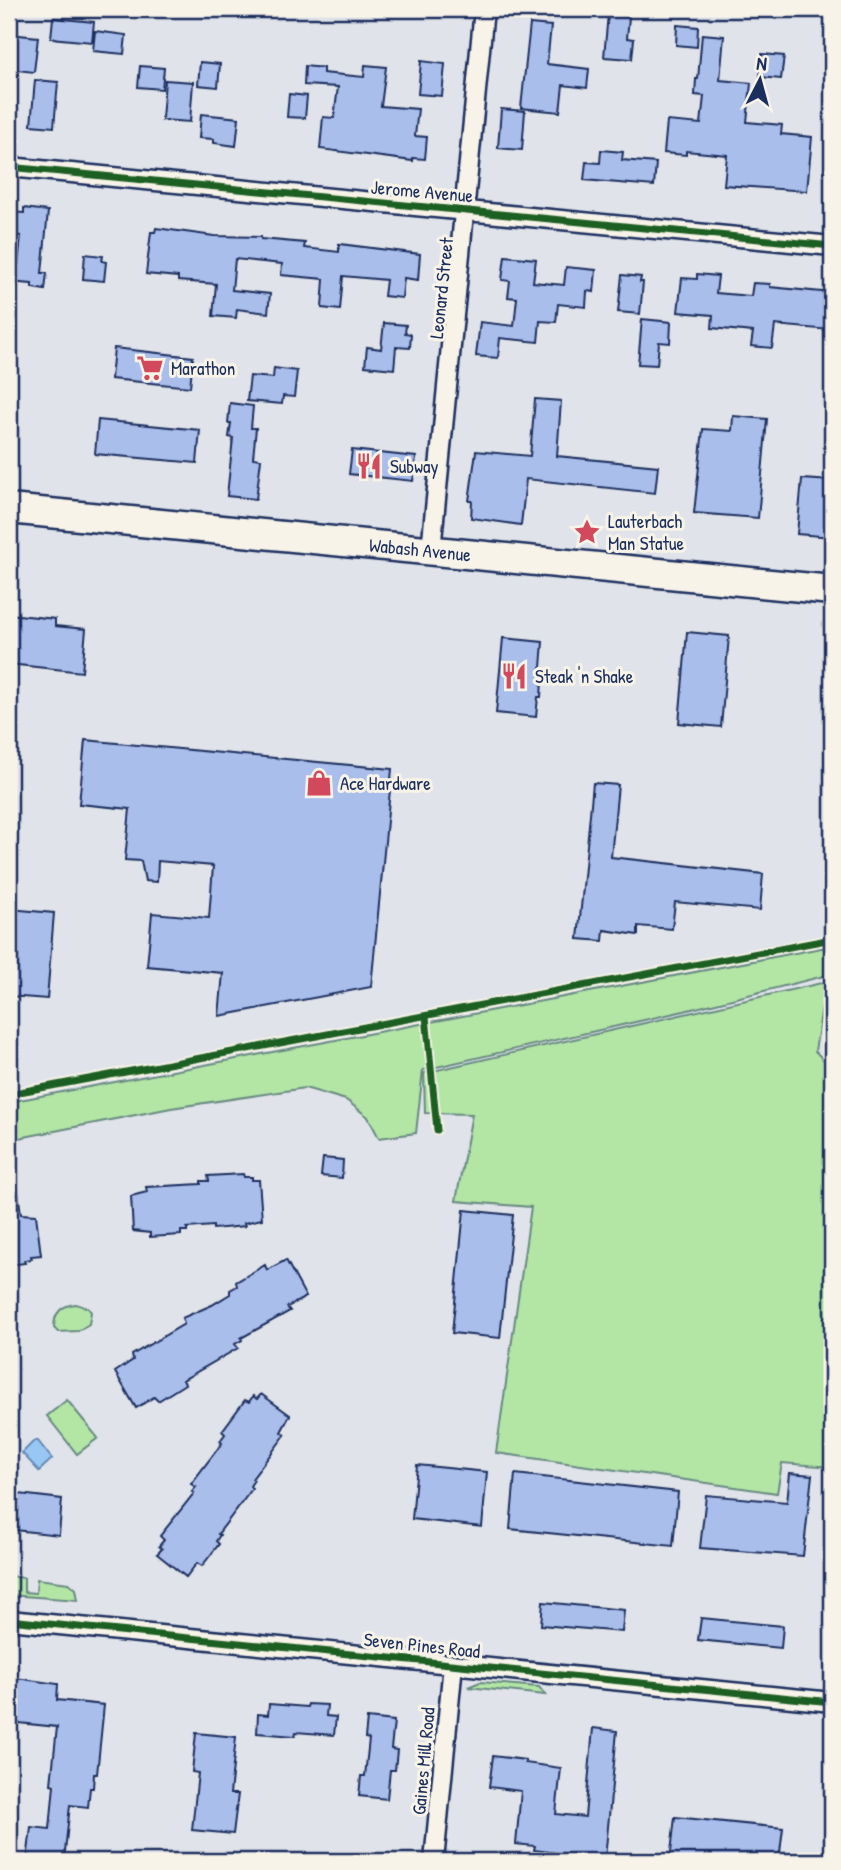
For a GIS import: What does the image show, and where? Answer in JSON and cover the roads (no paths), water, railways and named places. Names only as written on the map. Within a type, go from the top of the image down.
[{"type":"main road","name":"Wabash Avenue","points":[[9,509],[832,590]]},
{"type":"street","name":"Leonard Street","points":[[431,550],[484,9]]},
{"type":"street","name":"Jerome Avenue","points":[[9,167],[832,246]]},
{"type":"street","name":"Seven Pines Road","points":[[9,1620],[832,1702]]},
{"type":"street","name":"Gaines Mill Road","points":[[434,1861],[453,1664]]},
{"type":"water","points":[[34,1441],[38,1441],[52,1459],[39,1471],[22,1453]]},
{"type":"place","name":"Marathon","points":[[150,368]]},
{"type":"place","name":"Subway","points":[[369,466]]},
{"type":"place","name":"Lauterbach Man Statue","points":[[587,532]]},
{"type":"place","name":"Steak 'n Shake","points":[[514,676]]},
{"type":"place","name":"Ace Hardware","points":[[319,783]]}]
